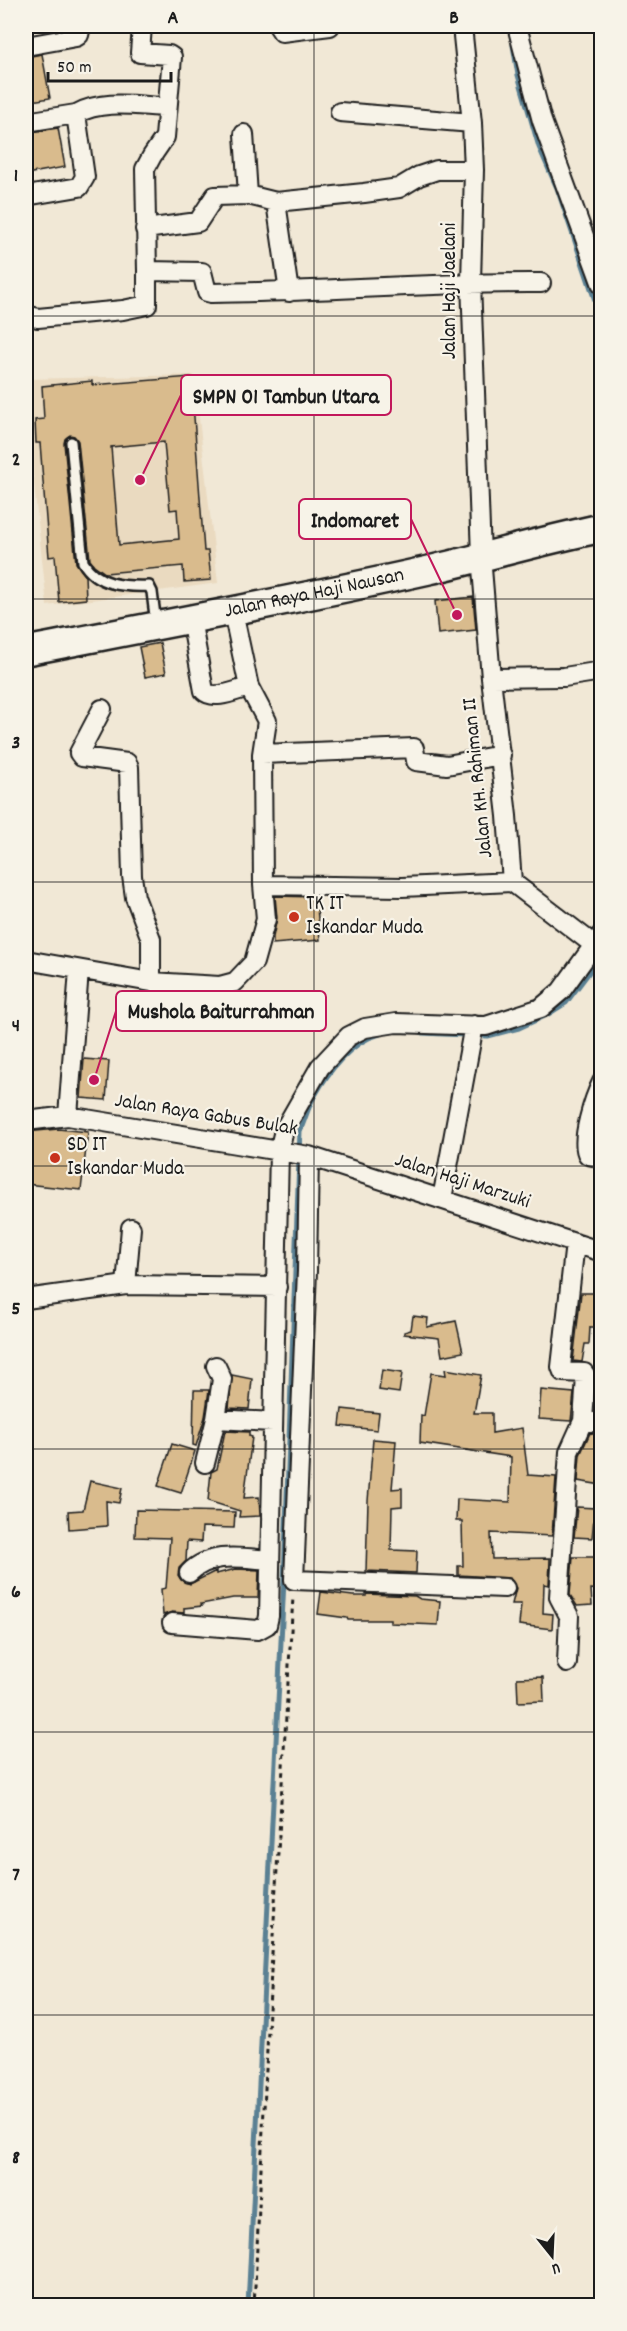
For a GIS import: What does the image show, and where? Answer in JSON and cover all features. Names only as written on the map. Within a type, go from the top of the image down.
[{"type":"street","points":[[26,46],[76,37],[81,26]]},
{"type":"street","points":[[26,315],[38,318],[123,310],[147,305],[145,170],[165,137],[172,57],[140,53],[142,26]]},
{"type":"street","points":[[278,26],[282,32],[330,26]]},
{"type":"street","name":"Jalan Haji Jaelani","points":[[462,26],[472,123],[474,170],[471,282],[481,556]]},
{"type":"street","points":[[517,26],[542,121],[602,285]]},
{"type":"street","points":[[26,122],[76,114],[86,108],[102,105],[166,107]]},
{"type":"street","points":[[340,112],[472,123]]},
{"type":"street","points":[[26,196],[79,187],[83,184],[85,177],[76,114]]},
{"type":"street","points":[[244,134],[248,195]]},
{"type":"street","points":[[145,229],[198,222],[215,196],[248,195],[276,202],[399,188],[419,176],[437,170],[474,170]]},
{"type":"street","points":[[276,202],[289,292]]},
{"type":"street","points":[[147,271],[202,273],[207,292],[211,293],[289,292],[471,282],[541,283]]},
{"type":"street","name":"Jalan Raya Haji Nausan","points":[[26,651],[233,612],[431,570],[602,528]]},
{"type":"street","name":"Jalan KH. Rahiman II","points":[[481,556],[512,882],[599,943]]},
{"type":"street","points":[[26,960],[151,982],[220,986],[236,982],[254,962],[266,919],[263,885],[262,754],[267,721],[249,687],[233,612]]},
{"type":"street","points":[[191,620],[204,691],[214,695],[249,687]]},
{"type":"street","points":[[491,678],[564,677],[602,672]]},
{"type":"street","points":[[102,709],[79,753],[82,757],[127,763],[129,767],[132,876],[135,897],[151,939],[151,982]]},
{"type":"street","points":[[262,754],[414,748],[416,761],[447,765],[501,755]]},
{"type":"street","points":[[263,885],[402,887],[512,882]]},
{"type":"street","points":[[172,1623],[258,1630],[265,1627],[269,1616],[279,1152],[284,1130],[320,1067],[349,1036],[365,1029],[396,1023],[486,1026],[541,1008],[561,991],[599,943]]},
{"type":"street","points":[[68,1116],[79,970]]},
{"type":"street","points":[[442,1199],[474,1025]]},
{"type":"street","points":[[602,1082],[587,1131],[585,1149],[588,1155],[602,1158]]},
{"type":"street","name":"Jalan Raya Gabus Bulak","points":[[26,1121],[68,1116],[309,1156]]},
{"type":"street","points":[[309,1156],[307,1271],[294,1580],[505,1588]]},
{"type":"street","name":"Jalan Haji Marzuki","points":[[309,1156],[602,1252]]},
{"type":"street","points":[[126,1285],[131,1228]]},
{"type":"street","points":[[567,1663],[569,1617],[559,1597],[570,1452],[583,1421],[586,1376],[584,1373],[563,1372],[561,1367],[574,1243]]},
{"type":"street","points":[[26,1299],[126,1285],[277,1287]]},
{"type":"street","points":[[205,1463],[216,1419],[222,1379],[216,1366]]},
{"type":"street","points":[[216,1419],[273,1422]]},
{"type":"street","points":[[583,1421],[602,1423]]},
{"type":"street","points":[[189,1573],[201,1563],[221,1558],[270,1560]]},
{"type":"lane","points":[[71,442],[83,562],[93,576],[111,584],[133,587],[149,586],[157,625]]},
{"type":"path","points":[[254,2306],[271,1959],[294,1580]]},
{"type":"shaded area","points":[[194,375],[218,583],[47,606],[26,410],[26,379]],"holes":[[[191,378],[193,399],[157,402]],[[144,380],[146,407],[102,384]],[[91,381],[44,413],[42,386]],[[193,404],[202,506],[170,510]],[[152,419],[154,443],[89,449]],[[66,451],[70,500],[45,502],[41,453]],[[73,509],[78,554],[50,556],[46,512]],[[103,547],[173,567],[106,573]],[[208,551],[211,580],[184,582],[182,553]],[[82,557],[86,599],[59,602],[55,560]]]},
{"type":"building","points":[[42,54],[50,98],[26,102],[26,57]]},
{"type":"building","points":[[58,128],[65,167],[26,174],[26,133]]},
{"type":"building","points":[[191,377],[204,551],[208,551],[211,580],[184,582],[183,566],[105,573],[94,565],[90,560],[78,441],[70,435],[64,443],[76,563],[85,575],[86,599],[59,602],[55,556],[49,557],[40,443],[36,443],[35,420],[44,419],[42,386],[92,381],[92,385]],"holes":[[[164,442],[170,510],[177,509],[179,539],[119,545],[111,447]]]},
{"type":"building","points":[[473,597],[476,630],[438,634],[435,601]]},
{"type":"building","points":[[160,643],[166,673],[145,677],[139,647]]},
{"type":"building","name":"TK IT Iskandar Muda","points":[[275,896],[316,897],[320,940],[273,944],[277,918]]},
{"type":"building","points":[[84,1059],[109,1061],[106,1100],[81,1098]]},
{"type":"building","name":"SD IT Iskandar Muda","points":[[58,1129],[88,1132],[81,1190],[26,1184],[26,1132]]},
{"type":"building","points":[[581,1293],[600,1293],[598,1327],[590,1327],[589,1344],[585,1344],[582,1362],[573,1361]]},
{"type":"building","points":[[413,1316],[428,1318],[427,1327],[456,1321],[463,1352],[442,1356],[439,1338],[404,1334],[411,1330]]},
{"type":"building","points":[[445,1369],[481,1375],[474,1413],[492,1413],[492,1433],[522,1428],[528,1475],[556,1477],[552,1536],[491,1533],[492,1559],[550,1558],[549,1585],[544,1584],[543,1613],[553,1614],[552,1629],[519,1625],[521,1604],[512,1604],[516,1588],[510,1578],[458,1575],[458,1566],[463,1566],[462,1521],[456,1521],[457,1499],[510,1502],[511,1457],[420,1443],[421,1415],[424,1416],[431,1373],[446,1375]]},
{"type":"building","points":[[382,1370],[402,1373],[399,1393],[379,1390]]},
{"type":"building","points":[[232,1375],[252,1379],[249,1409],[229,1408]]},
{"type":"building","points":[[194,1390],[209,1390],[205,1417],[196,1446],[193,1445]]},
{"type":"building","points":[[541,1390],[574,1393],[571,1421],[539,1419]]},
{"type":"building","points":[[342,1409],[379,1413],[377,1430],[340,1426]]},
{"type":"building","points":[[225,1431],[249,1432],[249,1436],[252,1437],[244,1498],[259,1497],[260,1516],[239,1517],[240,1511],[208,1501],[211,1472],[217,1469]]},
{"type":"building","points":[[590,1433],[602,1434],[602,1485],[578,1481],[580,1455]]},
{"type":"building","points":[[373,1439],[396,1441],[392,1489],[402,1488],[402,1506],[392,1507],[391,1550],[417,1551],[416,1573],[366,1571]]},
{"type":"building","points":[[172,1444],[195,1451],[181,1493],[158,1486]]},
{"type":"building","points":[[90,1481],[122,1488],[119,1503],[106,1501],[107,1526],[69,1529],[68,1511],[83,1510]]},
{"type":"building","points":[[577,1507],[595,1508],[592,1538],[574,1537]]},
{"type":"building","points":[[136,1510],[235,1512],[234,1528],[202,1527],[201,1542],[187,1541],[186,1561],[179,1568],[178,1575],[181,1580],[190,1584],[216,1571],[216,1574],[236,1569],[259,1570],[258,1598],[233,1598],[184,1608],[184,1613],[172,1612],[163,1615],[161,1589],[166,1588],[170,1538],[135,1537]]},
{"type":"building","points":[[573,1557],[602,1557],[602,1590],[591,1589],[592,1605],[577,1606],[570,1595]]},
{"type":"building","points":[[321,1592],[353,1596],[366,1596],[366,1594],[415,1596],[420,1599],[440,1601],[438,1625],[390,1623],[390,1620],[348,1620],[318,1614]]},
{"type":"building","points":[[543,1677],[544,1701],[518,1702],[517,1678]]},
{"type":"waterway","points":[[513,45],[518,75],[539,147],[557,188],[602,321]]},
{"type":"waterway","points":[[422,1033],[488,1036],[519,1028],[566,1003],[602,955]]},
{"type":"waterway","points":[[248,2306],[284,1581],[300,1131],[312,1101],[333,1068],[359,1043],[380,1034]]},
{"type":"place","name":"SMPN 01 Tambun Utara","points":[[140,480]]},
{"type":"place","name":"Indomaret","points":[[457,615]]},
{"type":"place","name":"TK IT Iskandar Muda","points":[[294,917]]},
{"type":"place","name":"Mushola Baiturrahman","points":[[94,1080]]},
{"type":"place","name":"SD IT Iskandar Muda","points":[[55,1158]]}]
